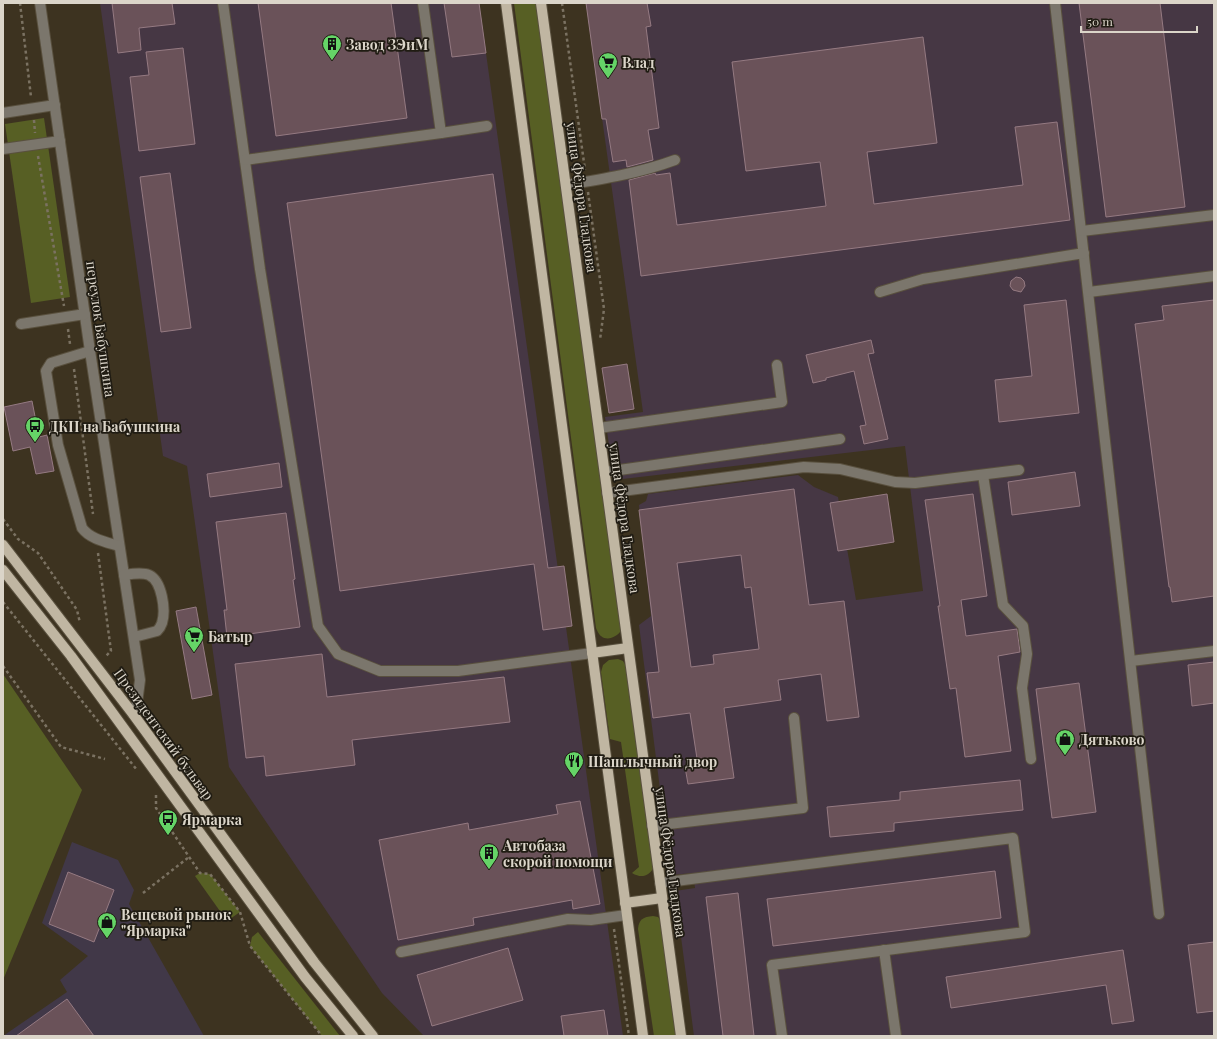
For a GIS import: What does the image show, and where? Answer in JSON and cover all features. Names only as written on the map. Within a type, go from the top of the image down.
[{"type":"main road","points":[[506,3],[643,1036]]},
{"type":"main road","name":"улица Фёдора Гладкова","points":[[541,3],[681,1036]]},
{"type":"main road","name":"Президентский бульвар","points":[[3,545],[133,714],[314,962],[373,1036]]},
{"type":"main road","name":"Президентский бульвар","points":[[3,570],[71,656],[305,978],[353,1036]]},
{"type":"main road","points":[[592,653],[628,648]]},
{"type":"main road","name":"переулок Бабушкина","points":[[123,727],[133,714]]},
{"type":"main road","points":[[625,903],[662,898]]},
{"type":"lane","name":"переулок Бабушкина","points":[[40,3],[90,351],[140,680],[137,703],[133,714]]},
{"type":"lane","points":[[223,3],[261,277],[318,626],[338,654],[380,672],[458,672],[592,653]]},
{"type":"lane","points":[[423,3],[441,132]]},
{"type":"lane","points":[[1056,3],[1159,914]]},
{"type":"lane","points":[[3,113],[55,105]]},
{"type":"lane","points":[[245,160],[487,126]]},
{"type":"lane","points":[[3,148],[60,141]]},
{"type":"lane","points":[[566,185],[610,178],[652,168],[675,160]]},
{"type":"lane","points":[[1082,231],[1214,215]]},
{"type":"lane","points":[[880,292],[923,279],[1084,253]]},
{"type":"lane","points":[[1088,292],[1214,276]]},
{"type":"lane","points":[[21,324],[85,314]]},
{"type":"lane","points":[[90,351],[50,363],[46,371],[58,445],[82,528],[86,533],[96,538],[119,546]]},
{"type":"lane","points":[[599,428],[782,402],[777,365]]},
{"type":"lane","points":[[605,472],[840,440]]},
{"type":"lane","points":[[607,493],[804,467],[840,469],[894,482],[915,483],[1019,470]]},
{"type":"lane","points":[[983,475],[1003,605],[1023,626],[1027,654],[1022,688],[1031,759]]},
{"type":"lane","points":[[124,575],[147,574],[156,579],[161,590],[164,611],[162,624],[157,631],[134,637]]},
{"type":"lane","points":[[1131,660],[1214,651]]},
{"type":"lane","points":[[652,826],[803,808],[794,718]]},
{"type":"lane","points":[[660,883],[1013,838],[1025,932],[772,965],[782,1036]]},
{"type":"lane","points":[[401,952],[568,919],[591,920],[626,915]]},
{"type":"lane","points":[[884,950],[896,1036]]},
{"type":"path","points":[[3,519],[18,539],[38,554],[77,610],[80,623],[84,629]]},
{"type":"path","points":[[3,602],[137,771]]},
{"type":"path","points":[[101,652],[108,662]]},
{"type":"path","points":[[3,666],[61,747],[105,760]]},
{"type":"path","points":[[152,789],[156,796],[156,808],[200,873],[210,874],[240,912],[250,946],[322,1036]]},
{"type":"path","points":[[143,893],[189,856]]},
{"type":"path","points":[[612,917],[628,1036]]},
{"type":"shaded area","points":[[100,3],[479,3],[623,1036],[424,1036],[382,993],[229,767],[187,466],[163,456]]},
{"type":"shaded area","points":[[586,3],[1214,3],[1214,1036],[694,1036],[675,891],[695,888],[693,873],[671,875],[639,625],[651,616],[639,505],[646,501],[648,494],[798,475],[814,487],[838,497],[856,600],[923,591],[905,446],[614,480],[605,417],[643,412]]},
{"type":"shaded area","name":"Вещевой рынок \"Ярмарка\"","points":[[72,842],[118,860],[134,890],[129,904],[204,1036],[3,1036],[67,992],[60,980],[88,956],[42,923]]},
{"type":"green space","points":[[514,3],[537,3],[621,631],[617,635],[609,638],[604,638],[600,635],[596,628]]},
{"type":"green space","points":[[44,118],[70,297],[31,303],[5,124]]},
{"type":"green space","points":[[618,659],[623,661],[627,668],[654,867],[650,873],[645,876],[639,876],[632,873],[639,867],[621,742],[610,739],[601,672],[603,665],[609,660]]},
{"type":"green space","points":[[3,674],[82,790],[3,980]]},
{"type":"green space","points":[[200,873],[210,874],[240,912],[227,921],[195,876]]},
{"type":"green space","points":[[653,916],[658,917],[662,922],[676,1036],[654,1036],[638,929],[639,923],[642,919]]},
{"type":"green space","points":[[258,932],[340,1036],[322,1036],[250,946],[252,937]]},
{"type":"building","points":[[112,3],[172,3],[175,24],[139,28],[141,50],[118,53]]},
{"type":"building","name":"Завод ЗЭиМ","points":[[258,3],[391,3],[407,118],[276,136]]},
{"type":"building","points":[[444,3],[479,3],[486,53],[452,57]]},
{"type":"building","points":[[586,3],[647,3],[651,26],[646,27],[659,128],[648,130],[653,160],[627,167],[626,160],[613,162],[606,119],[602,119]]},
{"type":"building","points":[[1079,3],[1160,3],[1185,207],[1106,217]]},
{"type":"building","points":[[923,37],[937,143],[867,152],[874,204],[1023,185],[1015,127],[1057,122],[1070,220],[641,276],[629,180],[655,173],[656,175],[670,173],[677,225],[826,206],[820,162],[746,171],[732,62]]},
{"type":"building","points":[[183,48],[195,144],[139,151],[130,77],[149,75],[146,52]]},
{"type":"building","points":[[170,173],[191,328],[161,332],[140,177]]},
{"type":"building","points":[[493,174],[548,568],[564,566],[572,626],[543,630],[534,564],[340,591],[287,203]]},
{"type":"building","points":[[1016,277],[1021,278],[1024,281],[1025,286],[1021,292],[1013,290],[1010,286],[1011,281]]},
{"type":"building","points":[[1066,300],[1079,413],[999,422],[995,380],[1032,376],[1024,305]]},
{"type":"building","points":[[1214,300],[1214,596],[1172,602],[1135,324],[1164,320],[1162,306]]},
{"type":"building","points":[[871,340],[874,353],[868,354],[888,439],[864,444],[860,426],[866,425],[854,371],[813,383],[806,355]]},
{"type":"building","points":[[627,364],[634,409],[609,413],[602,368]]},
{"type":"building","points":[[32,401],[39,437],[47,435],[54,471],[36,474],[30,447],[13,451],[4,407]]},
{"type":"building","points":[[279,463],[282,487],[210,497],[207,474]]},
{"type":"building","points":[[1075,472],[1080,506],[1012,515],[1008,482]]},
{"type":"building","points":[[794,489],[809,605],[844,601],[859,717],[827,721],[821,674],[778,680],[781,700],[724,708],[734,778],[688,784],[685,767],[698,765],[690,713],[653,718],[647,673],[659,672],[639,510]],"holes":[[[741,555],[745,588],[751,587],[759,649],[713,655],[714,664],[691,667],[677,563]]]},
{"type":"building","points":[[887,494],[894,542],[838,551],[830,503]]},
{"type":"building","points":[[973,494],[987,596],[961,600],[966,636],[1017,629],[1020,652],[998,656],[1011,751],[965,757],[956,688],[950,689],[925,500]]},
{"type":"building","points":[[286,513],[295,579],[293,580],[300,627],[227,637],[224,610],[227,610],[216,522]]},
{"type":"building","name":"Батыр","points":[[196,607],[212,695],[192,699],[176,611]]},
{"type":"building","points":[[322,654],[327,697],[504,677],[510,722],[352,740],[355,765],[266,776],[264,756],[246,758],[235,664]]},
{"type":"building","points":[[1214,662],[1214,703],[1192,706],[1188,665]]},
{"type":"building","points":[[1079,683],[1096,812],[1052,818],[1036,689]]},
{"type":"building","points":[[1020,780],[1023,810],[894,823],[894,831],[830,837],[827,807],[900,800],[900,792]]},
{"type":"building","name":"Автобаза скорой помощи","points":[[580,801],[600,904],[573,909],[572,900],[473,918],[474,925],[398,940],[379,840],[468,823],[469,830],[558,814],[556,805]]},
{"type":"building","points":[[995,871],[1001,918],[773,946],[767,899]]},
{"type":"building","points":[[68,872],[114,890],[94,942],[49,924]]},
{"type":"building","points":[[738,893],[754,1036],[723,1036],[706,897]]},
{"type":"building","points":[[1214,942],[1214,1011],[1197,1013],[1188,945]]},
{"type":"building","points":[[508,948],[523,1000],[432,1026],[417,975]]},
{"type":"building","points":[[1123,950],[1134,1021],[1112,1024],[1106,985],[951,1008],[946,977]]},
{"type":"building","points":[[67,999],[94,1036],[16,1036]]},
{"type":"building","points":[[604,1010],[608,1036],[564,1036],[561,1016]]},
{"type":"place","name":"Завод ЗЭиМ","points":[[332,61]]},
{"type":"place","name":"Влад","points":[[608,79]]},
{"type":"place","name":"ДКП на Бабушкина","points":[[35,443]]},
{"type":"place","name":"Батыр","points":[[194,653]]},
{"type":"place","name":"Дятьково","points":[[1065,756]]},
{"type":"place","name":"Шашлычный двор","points":[[574,778]]},
{"type":"place","name":"Ярмарка","points":[[168,836]]},
{"type":"place","name":"Автобаза скорой помощи","points":[[489,870]]},
{"type":"place","name":"Вещевой рынок \"Ярмарка\"","points":[[107,939]]}]
